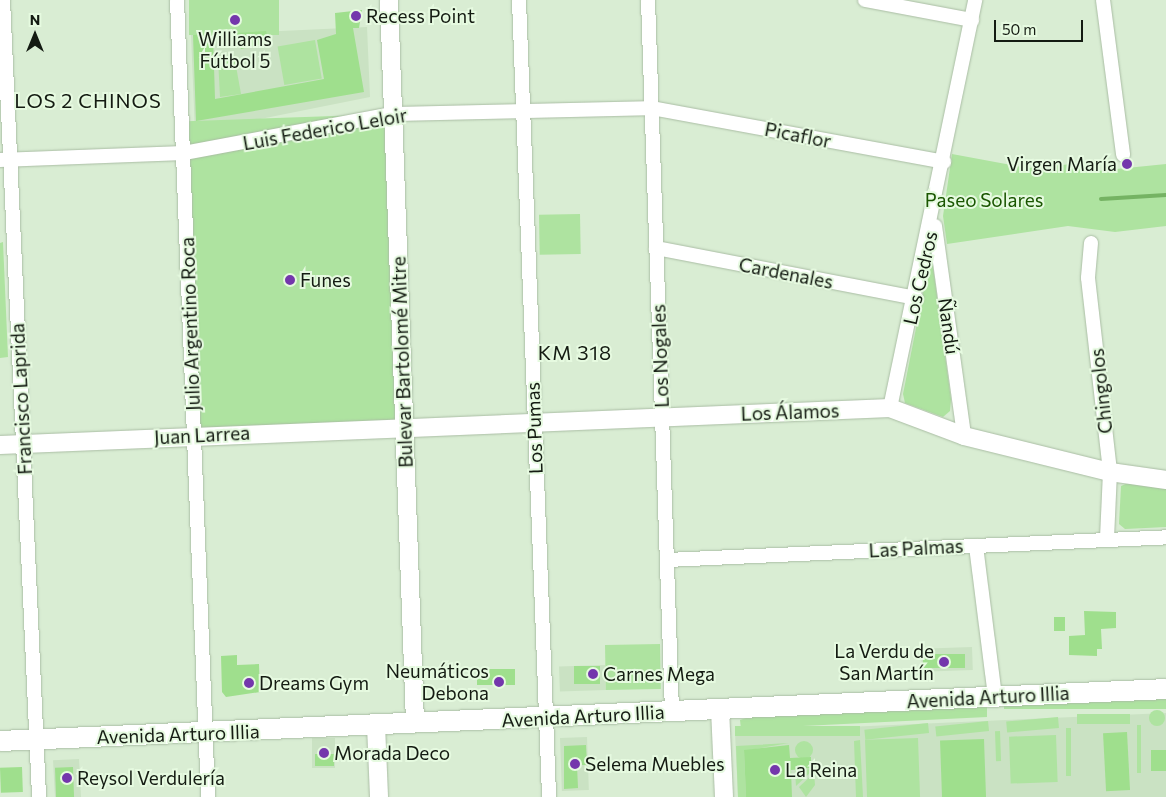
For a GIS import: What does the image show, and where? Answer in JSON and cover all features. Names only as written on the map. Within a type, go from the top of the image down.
[{"type":"main road","name":"Avenida Arturo Illia","points":[[0,742],[1166,689]]},
{"type":"street","name":"Francisco Laprida","points":[[3,0],[4,160],[23,444],[40,797]]},
{"type":"street","name":"Julio Argentino Roca","points":[[177,0],[208,797]]},
{"type":"street","name":"Bulevar Bartolomé Mitre","points":[[390,0],[392,114],[415,723]]},
{"type":"street","name":"Los Pumas","points":[[519,0],[548,797]]},
{"type":"street","name":"Los Nogales","points":[[648,0],[672,711]]},
{"type":"street","points":[[865,0],[972,20]]},
{"type":"street","name":"Los Cedros","points":[[890,408],[934,216],[976,0]]},
{"type":"street","points":[[1103,0],[1123,155]]},
{"type":"street","name":"Luis Federico Leloir","points":[[4,160],[184,153],[392,114],[651,108]]},
{"type":"street","name":"Picaflor","points":[[651,108],[944,162]]},
{"type":"street","name":"Ñandú","points":[[934,216],[964,436]]},
{"type":"street","name":"Chingolos","points":[[1091,243],[1088,278],[1110,472],[1107,539]]},
{"type":"street","name":"Cardenales","points":[[656,248],[916,298]]},
{"type":"street","name":"Los Álamos","points":[[404,427],[890,408],[964,436],[1110,472],[1166,480]]},
{"type":"street","name":"Juan Larrea","points":[[0,445],[404,427]]},
{"type":"street","name":"Las Palmas","points":[[667,560],[1166,537]]},
{"type":"street","points":[[976,546],[995,696]]},
{"type":"street","points":[[720,709],[724,797]]},
{"type":"street","points":[[376,725],[379,797]]},
{"type":"shaded area","points":[[367,27],[370,97],[195,132],[191,35]]},
{"type":"shaded area","points":[[972,647],[973,670],[922,672],[921,649]]},
{"type":"shaded area","points":[[605,665],[606,690],[560,692],[559,667]]},
{"type":"shaded area","points":[[1166,713],[1166,797],[738,797],[735,732]]},
{"type":"shaded area","name":"Selema Muebles","points":[[587,737],[589,790],[562,791],[560,738]]},
{"type":"shaded area","name":"Morada Deco","points":[[312,738],[335,738],[335,768],[312,768]]},
{"type":"shaded area","name":"Reysol Verdulería","points":[[79,759],[81,797],[55,797],[53,760]]},
{"type":"green space","name":"Williams Fútbol 5","points":[[189,0],[279,0],[279,35],[189,35]]},
{"type":"green space","points":[[315,40],[322,78],[284,85],[278,47]]},
{"type":"green space","points":[[234,55],[241,94],[220,97],[218,58]]},
{"type":"green space","points":[[392,114],[403,427],[191,434],[180,121]]},
{"type":"green space","name":"Paseo Solares","points":[[952,154],[1027,168],[1096,162],[1097,171],[1166,164],[1166,226],[1115,232],[1068,226],[947,244],[943,216]]},
{"type":"green space","points":[[580,214],[581,254],[540,255],[539,215]]},
{"type":"green space","points":[[3,242],[8,357],[0,358],[0,243]]},
{"type":"green space","points":[[931,252],[951,399],[950,411],[943,417],[905,403],[903,394]]},
{"type":"green space","points":[[1128,483],[1166,489],[1166,527],[1125,529],[1119,524],[1121,486]]},
{"type":"green space","points":[[660,644],[661,689],[606,690],[605,645]]},
{"type":"green space","points":[[1004,696],[1166,696],[1166,709],[1004,709]]},
{"type":"green space","points":[[987,704],[987,717],[741,729],[740,720],[755,715]]},
{"type":"green space","points":[[1157,710],[1165,718],[1157,726],[1149,718]]},
{"type":"green space","points":[[1077,714],[1130,714],[1130,724],[1077,724]]},
{"type":"green space","points":[[1058,717],[1059,728],[1007,732],[1006,722]]},
{"type":"green space","points":[[988,721],[989,731],[936,736],[935,727]]},
{"type":"green space","points":[[928,723],[929,733],[865,740],[864,730]]},
{"type":"green space","points":[[1137,725],[1141,725],[1141,773],[1137,773]]},
{"type":"green space","points":[[735,726],[860,726],[860,736],[735,736]]},
{"type":"green space","points":[[1066,728],[1071,728],[1071,776],[1066,776]]},
{"type":"green space","points":[[995,731],[1000,731],[1001,761],[996,761]]},
{"type":"green space","points":[[1056,735],[1058,782],[1011,784],[1009,737]]},
{"type":"green space","points":[[918,738],[920,797],[867,797],[865,740]]},
{"type":"green space","points":[[860,740],[863,797],[856,797],[854,741]]},
{"type":"green space","points":[[800,741],[808,741],[813,746],[811,757],[800,759],[795,754],[795,746]]},
{"type":"green space","points":[[789,743],[744,751],[746,797],[738,797],[736,746]]},
{"type":"green space","points":[[814,769],[796,786],[795,770]]},
{"type":"green space","points":[[814,773],[815,785],[806,797],[799,787]]},
{"type":"building","points":[[362,10],[359,28],[353,28],[364,92],[196,121],[193,35],[213,34],[215,99],[324,79],[317,40],[336,34],[335,13]]},
{"type":"building","points":[[266,31],[269,42],[241,49],[237,33]]},
{"type":"building","points":[[1084,611],[1116,612],[1116,628],[1101,629],[1102,649],[1097,649],[1097,656],[1069,655],[1069,636],[1085,635]]},
{"type":"building","points":[[1054,617],[1065,617],[1065,631],[1054,631]]},
{"type":"building","name":"La Verdu de San Martín","points":[[923,654],[965,654],[965,668],[923,668]]},
{"type":"building","points":[[237,655],[237,665],[259,664],[260,692],[226,697],[222,692],[221,656]]},
{"type":"building","points":[[574,666],[600,666],[600,684],[574,684]]},
{"type":"building","points":[[477,669],[515,669],[515,685],[477,685]]},
{"type":"building","points":[[1127,732],[1130,790],[1106,791],[1103,733]]},
{"type":"building","points":[[984,739],[986,797],[942,797],[940,741]]},
{"type":"building","points":[[586,745],[587,765],[577,765],[578,788],[564,789],[564,746]]},
{"type":"building","name":"La Reina","points":[[789,745],[790,758],[811,757],[811,768],[791,770],[792,797],[746,797],[744,750]]},
{"type":"building","points":[[1151,750],[1166,750],[1166,771],[1151,771]]},
{"type":"building","points":[[315,754],[334,754],[334,766],[315,766]]},
{"type":"building","points":[[22,767],[23,792],[1,793],[0,768]]},
{"type":"building","points":[[73,767],[74,797],[56,797],[55,768]]},
{"type":"waterway","points":[[1101,199],[1166,195]]},
{"type":"place","name":"Recess Point","points":[[356,16]]},
{"type":"place","name":"Williams Fútbol 5","points":[[235,20]]},
{"type":"place","name":"Virgen María","points":[[1127,164]]},
{"type":"place","name":"Funes","points":[[290,280]]},
{"type":"place","name":"La Verdu de San Martín","points":[[944,662]]},
{"type":"place","name":"Carnes Mega","points":[[593,674]]},
{"type":"place","name":"Neumáticos Debona","points":[[499,682]]},
{"type":"place","name":"Dreams Gym","points":[[249,683]]},
{"type":"place","name":"Morada Deco","points":[[324,753]]},
{"type":"place","name":"Selema Muebles","points":[[575,764]]},
{"type":"place","name":"La Reina","points":[[775,770]]},
{"type":"place","name":"Reysol Verdulería","points":[[67,778]]},
{"type":"district","name":"LOS 2 CHINOS","points":[[88,100]]},
{"type":"district","name":"KM 318","points":[[575,352]]}]
